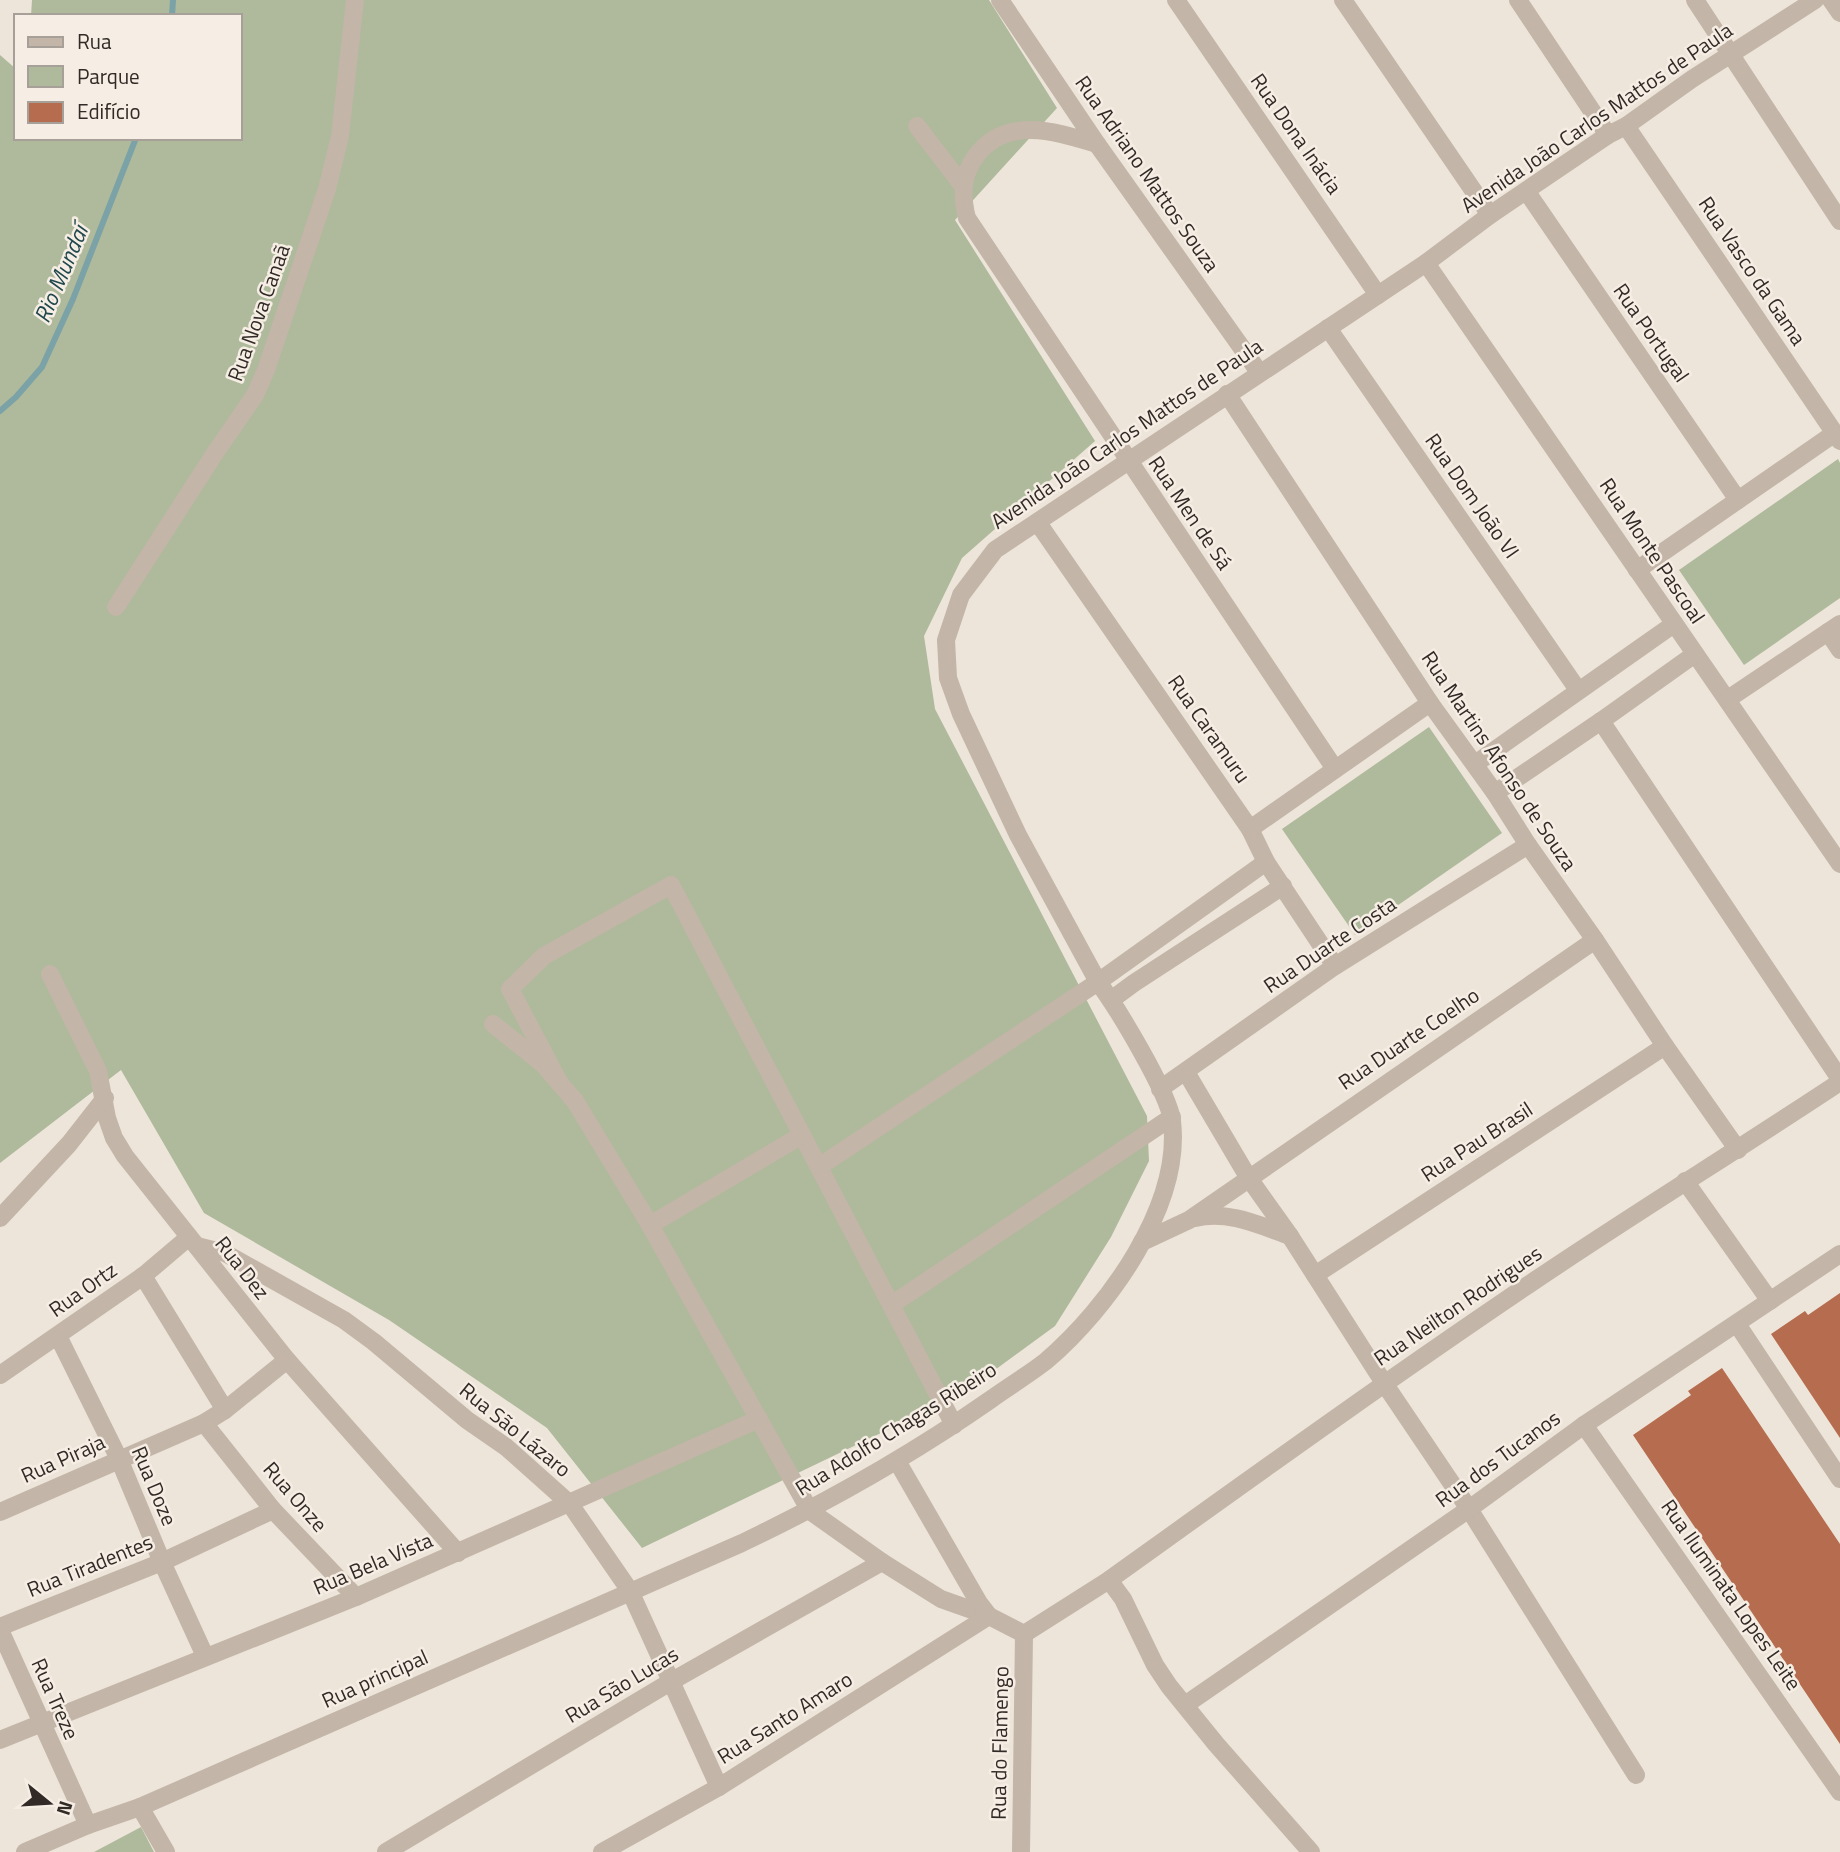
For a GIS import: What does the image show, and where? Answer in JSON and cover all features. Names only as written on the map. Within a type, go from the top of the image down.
[{"type":"street","name":"Rua Nova Canaã","points":[[116,607],[255,395],[266,370],[327,188],[340,136],[355,0]]},
{"type":"street","name":"Rua Adriano Mattos Souza","points":[[1000,0],[1097,144],[1259,372]]},
{"type":"street","name":"Rua Dona Inácia","points":[[1176,0],[1378,295]]},
{"type":"street","points":[[1343,0],[1490,215]]},
{"type":"street","points":[[1518,0],[1608,135]]},
{"type":"street","points":[[1695,0],[1840,221]]},
{"type":"street","name":"Avenida João Carlos Mattos de Paula","points":[[1142,1242],[1165,1191],[1174,1149],[1172,1117],[1160,1089],[1111,1000],[1097,982],[1018,835],[961,714],[948,678],[946,640],[961,595],[995,550],[1378,295],[1608,135],[1626,126],[1692,79],[1815,0]]},
{"type":"street","points":[[1831,0],[1840,13]]},
{"type":"street","points":[[917,126],[965,177],[990,141],[1017,130],[1057,132],[1097,144]]},
{"type":"street","name":"Rua Vasco da Gama","points":[[1626,126],[1837,437]]},
{"type":"street","name":"Rua Men de Sá","points":[[965,177],[963,203],[967,218],[1335,769]]},
{"type":"street","name":"Rua Portugal","points":[[1527,192],[1738,500]]},
{"type":"street","name":"Rua Monte Pascoal","points":[[1426,262],[1840,864]]},
{"type":"street","name":"Rua Dom João VI","points":[[1328,328],[1578,690]]},
{"type":"street","name":"Rua Martins Afonso de Souza","points":[[1227,394],[1430,703],[1495,793],[1738,1150]]},
{"type":"street","points":[[1637,570],[1738,500],[1837,437]]},
{"type":"street","name":"Rua Caramuru","points":[[1038,523],[1250,829],[1266,862],[1335,965]]},
{"type":"street","points":[[1475,764],[1674,624]]},
{"type":"street","points":[[1728,699],[1834,628],[1840,650]]},
{"type":"street","points":[[1495,793],[1601,722],[1695,654]]},
{"type":"street","points":[[1250,829],[1430,703]]},
{"type":"street","points":[[1601,722],[1840,1080]]},
{"type":"street","name":"Rua Duarte Costa","points":[[1160,1089],[1335,965],[1528,845]]},
{"type":"street","points":[[820,1166],[1097,982],[1266,862]]},
{"type":"street","points":[[559,1082],[510,989],[544,956],[671,885],[954,1425]]},
{"type":"street","points":[[1111,1000],[1283,886]]},
{"type":"street","name":"Rua Duarte Coelho","points":[[1189,1220],[1595,940]]},
{"type":"street","name":"Rua Dez","points":[[50,974],[98,1071],[107,1118],[114,1138],[125,1156],[286,1360],[458,1553]]},
{"type":"street","points":[[493,1024],[543,1064],[575,1101],[650,1225],[810,1511],[882,1562],[942,1598],[989,1616],[1024,1634]]},
{"type":"street","name":"Rua Pau Brasil","points":[[1315,1275],[1665,1046]]},
{"type":"street","points":[[1186,1072],[1248,1177],[1290,1236],[1469,1509],[1636,1775]]},
{"type":"street","name":"Rua Neilton Rodrigues","points":[[1024,1634],[1109,1580],[1384,1383],[1840,1080]]},
{"type":"street","points":[[0,1218],[69,1144],[105,1098]]},
{"type":"street","points":[[891,1305],[1172,1117]]},
{"type":"street","points":[[650,1225],[802,1135]]},
{"type":"street","points":[[1685,1181],[1770,1301]]},
{"type":"street","points":[[1142,1242],[1189,1220],[1210,1215],[1232,1217],[1290,1236]]},
{"type":"street","name":"Rua Ortz","points":[[0,1375],[193,1241]]},
{"type":"street","name":"Rua São Lázaro","points":[[193,1241],[225,1253],[344,1321],[374,1342],[467,1420],[506,1447],[570,1504],[630,1591],[719,1787]]},
{"type":"street","name":"Rua Adolfo Chagas Ribeiro","points":[[742,1543],[810,1511],[897,1461],[1045,1361],[1077,1330],[1111,1289],[1142,1242]]},
{"type":"street","name":"Rua dos Tucanos","points":[[1185,1705],[1469,1509],[1584,1424],[1840,1254]]},
{"type":"street","points":[[143,1276],[225,1410]]},
{"type":"street","points":[[1737,1324],[1840,1479]]},
{"type":"street","name":"Rua Doze","points":[[58,1336],[119,1459],[205,1656]]},
{"type":"street","name":"Rua Piraja","points":[[0,1512],[204,1423],[225,1410],[286,1360]]},
{"type":"street","name":"Rua Bela Vista","points":[[0,1740],[356,1597],[759,1419]]},
{"type":"street","name":"Rua Onze","points":[[204,1423],[273,1510],[356,1597]]},
{"type":"street","name":"Rua Iluminata Lopes Leite","points":[[1584,1424],[1840,1792]]},
{"type":"street","points":[[897,1461],[971,1590],[989,1616]]},
{"type":"street","name":"Rua Tiradentes","points":[[0,1629],[162,1562],[273,1510]]},
{"type":"street","name":"Rua principal","points":[[32,1851],[88,1825],[140,1807],[742,1543]]},
{"type":"street","name":"Rua São Lucas","points":[[386,1852],[672,1681],[882,1562]]},
{"type":"street","points":[[1109,1580],[1123,1600],[1155,1665],[1216,1744],[1311,1852]]},
{"type":"street","name":"Rua Santo Amaro","points":[[602,1852],[719,1787],[989,1616]]},
{"type":"street","name":"Rua Treze","points":[[0,1629],[88,1825]]},
{"type":"street","name":"Rua do Flamengo","points":[[1021,1852],[1024,1634]]},
{"type":"street","points":[[140,1807],[166,1852]]},
{"type":"green space","points":[[32,0],[989,0],[1057,108],[955,220],[1095,441],[962,558],[924,636],[935,709],[1147,1116],[1149,1161],[1111,1237],[1055,1326],[962,1394],[642,1548],[547,1428],[389,1320],[204,1213],[121,1070],[0,1163],[0,55],[14,67],[14,140],[242,140],[242,14],[31,14]]},
{"type":"green space","points":[[1838,459],[1840,598],[1744,665],[1679,570]]},
{"type":"green space","points":[[1429,727],[1502,833],[1355,935],[1282,829]]},
{"type":"green space","points":[[141,1827],[154,1852],[94,1852]]},
{"type":"building","points":[[1840,1293],[1840,1438],[1771,1334],[1805,1311],[1808,1315]]},
{"type":"building","points":[[1722,1368],[1840,1544],[1840,1744],[1633,1435],[1691,1395],[1688,1391]]},
{"type":"waterway","name":"Rio Mundaí","points":[[172,14],[173,0]]},
{"type":"waterway","name":"Rio Mundaí","points":[[0,411],[42,367],[73,299],[135,140]]}]
